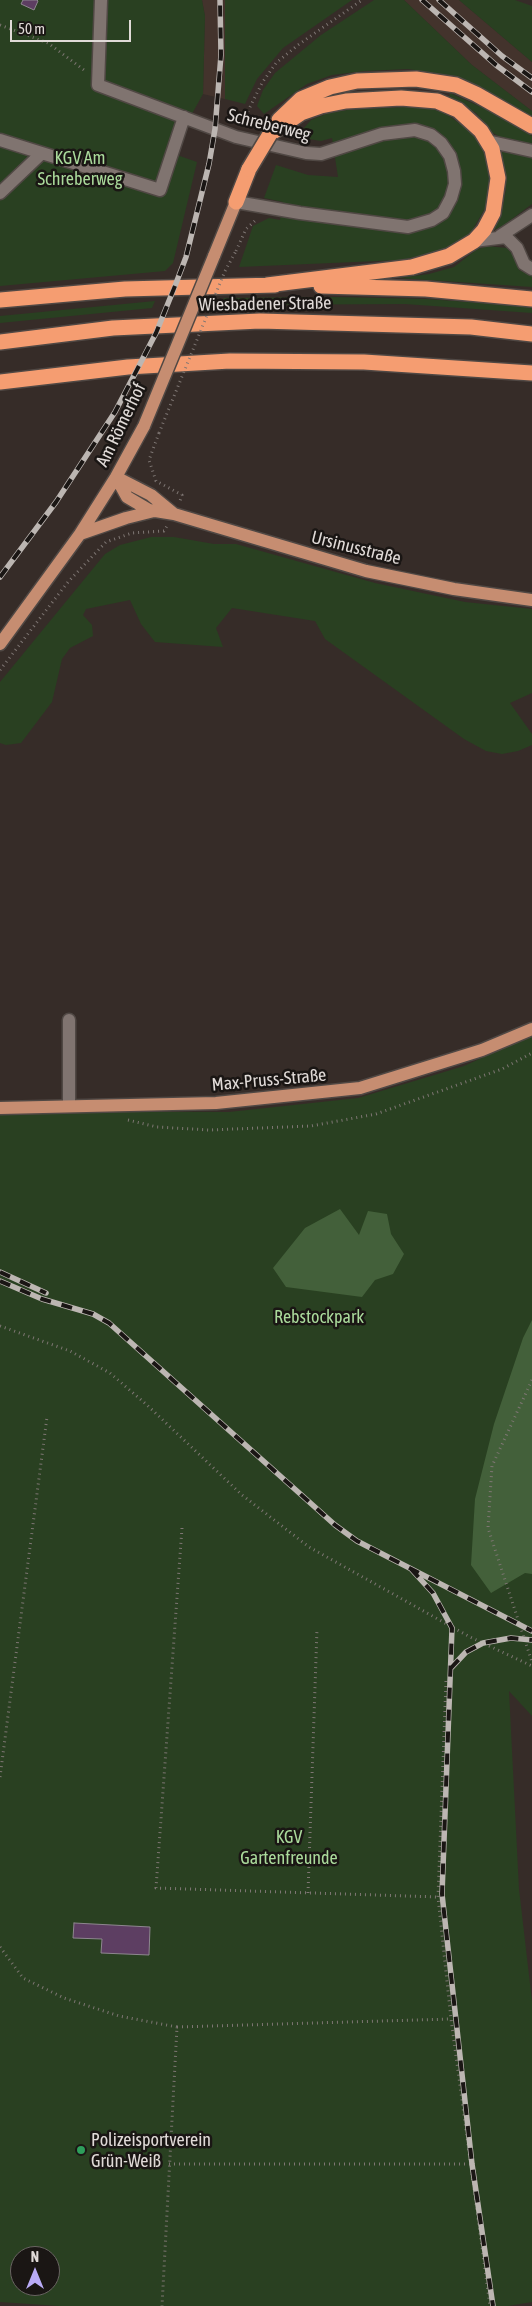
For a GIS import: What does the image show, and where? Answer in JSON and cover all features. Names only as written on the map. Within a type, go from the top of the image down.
[{"type":"highway","points":[[236,202],[249,169],[284,114],[301,100],[314,93],[356,82],[416,79],[456,85],[476,94],[532,126]]},
{"type":"highway","points":[[267,285],[412,267],[450,256],[474,241],[484,230],[493,213],[498,190],[498,168],[487,141],[474,123],[458,110],[437,101],[413,98],[355,101],[321,106],[300,114],[270,134]]},
{"type":"highway","points":[[0,300],[125,289],[267,285],[426,289],[532,298]]},
{"type":"highway","name":"Wiesbadener Straße","points":[[0,342],[113,328],[260,320],[461,327],[532,334]]},
{"type":"highway","points":[[0,382],[128,367],[230,361],[364,362],[532,373]]},
{"type":"main road","name":"Am Römerhof","points":[[0,644],[80,534],[116,477],[144,426],[236,202]]},
{"type":"main road","name":"Ursinusstraße","points":[[116,477],[127,497],[134,503],[156,511],[174,514],[366,571],[454,589],[532,600]]},
{"type":"main road","name":"Ursinusstraße","points":[[116,477],[151,495],[174,514]]},
{"type":"main road","name":"Ursinusstraße","points":[[80,534],[111,522],[156,511]]},
{"type":"main road","name":"Max-Pruss-Straße","points":[[0,1108],[216,1103],[360,1088],[474,1052],[532,1029]]},
{"type":"street","points":[[98,85],[103,1],[101,0]]},
{"type":"street","name":"Schreberweg","points":[[98,85],[236,137],[294,151],[321,154],[382,134],[415,130],[431,135],[441,143],[450,156],[455,184],[451,198],[442,213],[426,222],[408,227],[236,202]]},
{"type":"street","points":[[0,140],[160,190],[184,118]]},
{"type":"street","points":[[487,141],[532,151]]},
{"type":"street","points":[[0,193],[42,153]]},
{"type":"street","points":[[474,241],[500,236],[532,215]]},
{"type":"street","points":[[500,236],[511,240],[524,264],[532,269]]},
{"type":"street","points":[[69,1020],[69,1105]]},
{"type":"path","points":[[236,137],[262,83],[276,63],[298,45],[362,0]]},
{"type":"path","points":[[0,25],[48,43],[82,68],[98,85]]},
{"type":"path","points":[[0,670],[68,582],[106,542],[132,533],[164,531],[174,514],[182,495],[156,481],[149,460],[225,271],[236,251]]},
{"type":"path","points":[[0,1326],[70,1351],[110,1373],[147,1405],[242,1495],[309,1547],[470,1637],[532,1666]]},
{"type":"path","points":[[532,1380],[492,1466],[488,1528],[532,1662]]},
{"type":"path","points":[[0,1777],[47,1417]]},
{"type":"path","points":[[182,1528],[156,1888],[438,1897]]},
{"type":"path","points":[[308,1893],[317,1629]]},
{"type":"path","points":[[446,1681],[438,1897],[451,2019],[490,2306]]},
{"type":"path","points":[[0,1947],[23,1978],[64,1998],[119,2016],[177,2027],[451,2019]]},
{"type":"path","points":[[162,2306],[177,2027]]},
{"type":"path","points":[[169,2164],[470,2164]]},
{"type":"shaded area","points":[[202,0],[225,0],[225,99],[203,94],[205,16]]},
{"type":"shaded area","points":[[404,0],[459,0],[532,62],[532,111],[472,65]]},
{"type":"green space","name":"KGV Am Schreberweg","points":[[0,0],[202,0],[205,16],[203,94],[188,121],[177,155],[197,162],[173,263],[165,271],[0,286]]},
{"type":"green space","points":[[225,0],[352,0],[283,48],[257,79],[245,104],[225,99]]},
{"type":"green space","points":[[374,0],[404,0],[472,65],[532,111],[532,117],[474,84],[455,76],[408,69],[332,75],[307,84],[264,114],[257,106],[263,90],[275,73],[321,35]]},
{"type":"green space","points":[[459,0],[515,0],[532,6],[532,62]]},
{"type":"green space","points":[[450,93],[492,112],[532,136],[532,144],[502,138],[493,133],[476,113],[449,97]]},
{"type":"green space","points":[[405,107],[429,108],[445,113],[474,134],[483,149],[491,178],[488,203],[469,236],[446,250],[401,260],[239,267],[253,226],[269,218],[280,220],[283,202],[264,198],[276,165],[308,175],[338,177],[332,138],[321,141],[296,137],[311,120],[328,113],[347,110]]},
{"type":"green space","points":[[501,149],[532,154],[532,204],[504,225],[492,231],[503,205],[506,189]]},
{"type":"green space","points":[[487,246],[507,248],[513,255],[519,270],[532,275],[532,287],[398,278],[429,274],[454,267],[476,250]]},
{"type":"green space","points":[[335,297],[426,299],[498,304],[532,308],[532,313],[405,304],[222,305],[224,298]]},
{"type":"green space","points":[[155,301],[152,308],[0,323],[0,316]]},
{"type":"green space","points":[[151,537],[174,537],[214,544],[236,544],[375,583],[465,602],[532,609],[532,693],[510,703],[532,734],[532,745],[518,751],[502,754],[486,751],[464,739],[325,639],[315,621],[232,608],[216,628],[223,647],[155,642],[141,624],[130,600],[86,609],[83,615],[92,625],[93,636],[70,648],[62,659],[52,702],[21,743],[6,745],[0,743],[0,682],[105,554],[120,545]]},
{"type":"green space","points":[[532,1035],[532,1716],[509,1691],[519,1889],[532,2001],[532,2302],[508,2306],[59,2306],[0,2302],[0,1113],[26,1111],[229,1112],[358,1098],[464,1066]]},
{"type":"green space","points":[[340,1209],[359,1235],[368,1211],[387,1214],[391,1234],[404,1254],[393,1274],[375,1280],[362,1297],[286,1287],[273,1268],[305,1228]]},
{"type":"green space","points":[[532,1320],[532,1574],[525,1573],[491,1593],[471,1565],[475,1499],[494,1424],[523,1338]]},
{"type":"building","points":[[23,0],[38,1],[34,10],[21,4]]},
{"type":"building","points":[[74,1923],[150,1927],[149,1955],[101,1953],[102,1939],[73,1938]]},
{"type":"railway","points":[[0,577],[56,502],[115,412],[156,333],[175,286],[186,257],[209,164],[215,129],[221,55],[220,0]]},
{"type":"railway","points":[[422,0],[496,65],[532,92]]},
{"type":"railway","points":[[439,0],[502,56],[532,78]]},
{"type":"railway","points":[[0,1272],[46,1293]]},
{"type":"railway","points":[[0,1281],[42,1299],[93,1314],[109,1323],[335,1525],[357,1541],[532,1631]]},
{"type":"railway","points":[[411,1569],[433,1593],[452,1628],[442,1894],[472,2164],[493,2306]]},
{"type":"railway","points":[[451,1668],[466,1652],[483,1643],[511,1638],[532,1640]]},
{"type":"place","name":"Polizeisportverein Grün-Weiß","points":[[81,2150]]},
{"type":"park label","name":"Rebstockpark","points":[[319,1317]]},
{"type":"park label","name":"KGV Gartenfreunde","points":[[289,1847]]}]
